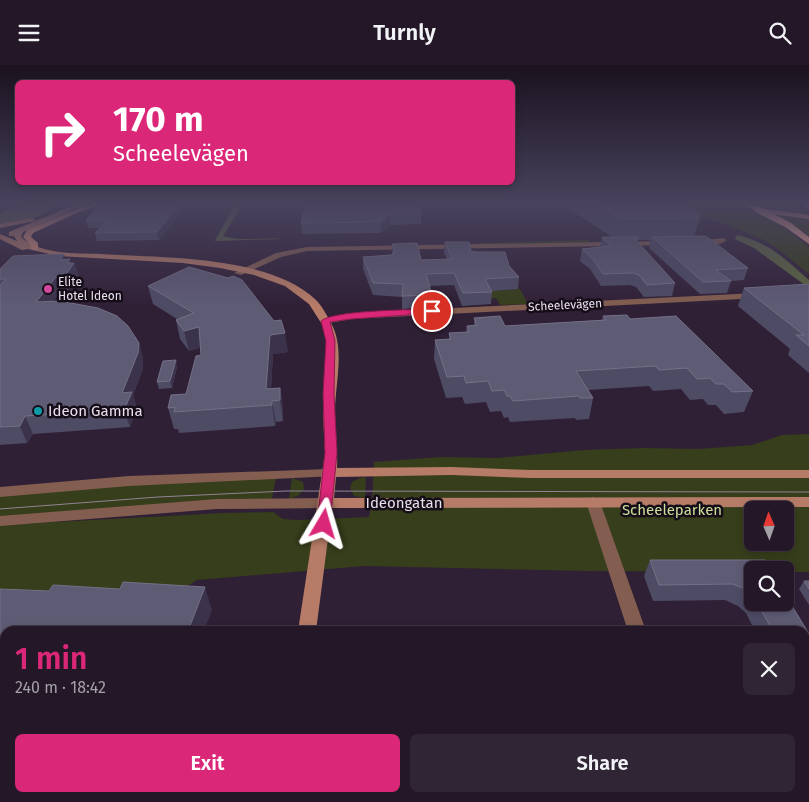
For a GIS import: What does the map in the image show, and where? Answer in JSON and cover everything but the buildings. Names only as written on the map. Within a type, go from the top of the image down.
[{"type":"main road","points":[[29,238],[34,243],[34,248]]},
{"type":"street","points":[[5,238],[22,247],[50,255],[193,265],[241,271],[279,255],[307,249],[676,243]]},
{"type":"street","points":[[19,238],[18,240],[34,248],[72,255],[202,262],[241,271],[287,293],[325,321],[331,341],[328,394],[331,453],[326,503],[308,626]]},
{"type":"street","points":[[685,243],[710,243],[723,240]]},
{"type":"street","name":"Scheelevägen","points":[[325,321],[351,316],[767,295]]},
{"type":"street","name":"Ideongatan","points":[[0,492],[166,479],[329,473],[452,471],[531,474],[809,474]]},
{"type":"street","points":[[593,502],[635,626]]},
{"type":"street","name":"Ideongatan","points":[[0,521],[217,504],[809,502]]},
{"type":"green space","points":[[216,238],[282,239],[215,241]]},
{"type":"green space","points":[[750,238],[776,252],[809,280],[809,288],[754,248],[735,239]]},
{"type":"green space","points":[[760,238],[798,238],[809,247],[809,274],[778,249]]},
{"type":"green space","points":[[590,240],[588,243],[479,245],[478,243]]},
{"type":"green space","points":[[520,289],[528,304],[500,305],[496,298],[488,299],[488,291]]},
{"type":"green space","name":"Scheeleparken","points":[[809,434],[809,572],[794,572],[794,561],[744,561],[744,572],[586,571],[364,566],[197,580],[159,604],[0,610],[0,525],[223,513],[273,512],[283,519],[296,520],[369,517],[372,503],[374,462],[441,457],[497,458],[584,450],[699,449],[752,445],[782,435]]},
{"type":"green space","points":[[366,477],[365,498],[354,496],[350,488],[352,482]]},
{"type":"green space","points":[[276,478],[272,499],[0,518],[0,495],[161,483]]},
{"type":"green space","points":[[292,478],[303,482],[304,489],[298,496],[289,499]]},
{"type":"tram line","points":[[0,509],[158,497],[286,491],[809,492]]},
{"type":"place","name":"Elite Hotel Ideon","points":[[48,289]]},
{"type":"place","name":"Ideon Gamma","points":[[38,411]]},
{"type":"route","points":[[324,524],[331,459],[328,394],[331,341],[325,321],[351,316],[432,311]]}]
